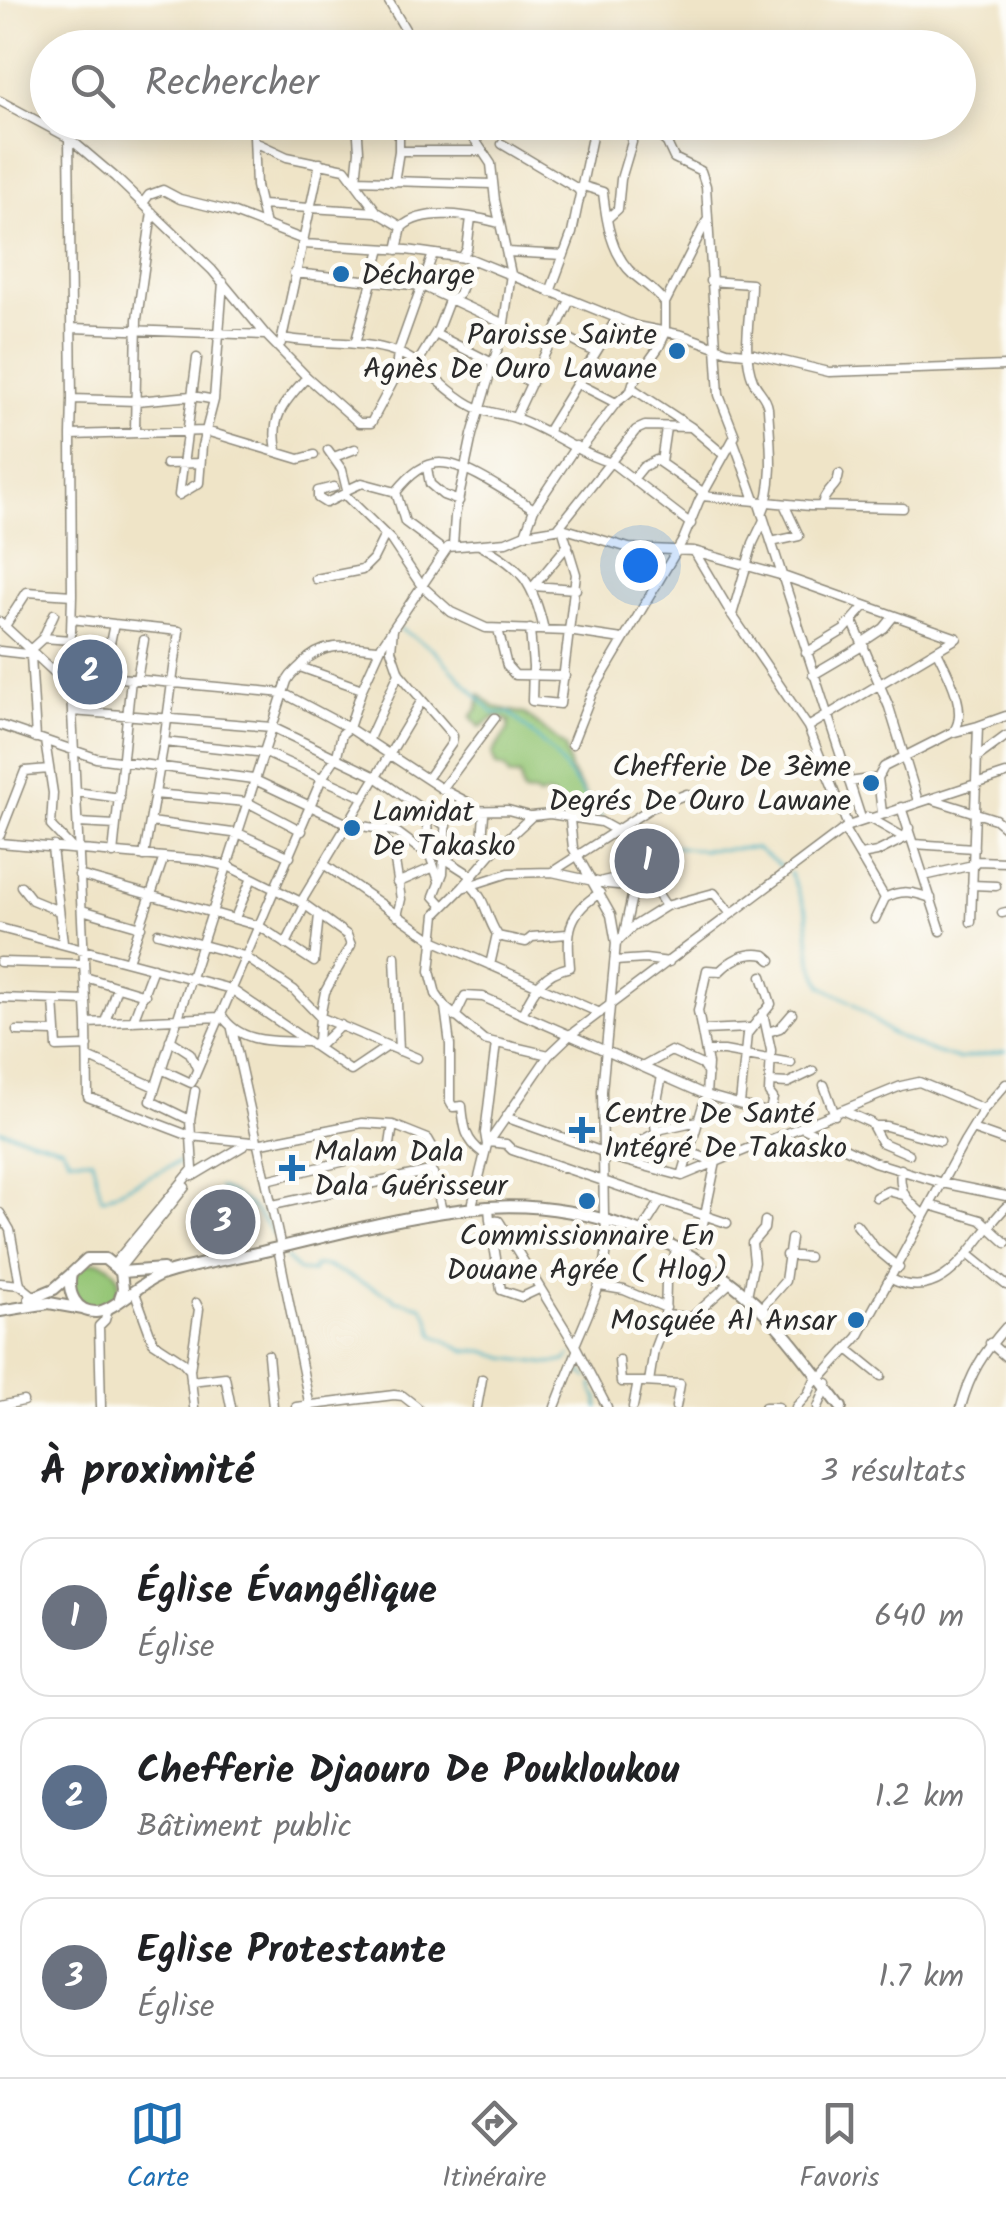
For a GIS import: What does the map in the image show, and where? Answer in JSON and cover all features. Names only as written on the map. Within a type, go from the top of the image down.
[{"type":"main road","points":[[0,1308],[48,1303],[87,1310],[108,1309],[163,1274],[279,1245],[472,1202],[546,1205],[643,1228],[702,1258],[764,1306],[844,1407]]},
{"type":"main road","points":[[0,1308],[36,1298],[60,1285],[87,1259],[104,1259],[118,1268],[163,1270],[430,1214],[527,1207],[604,1218],[677,1248],[730,1283],[769,1318],[824,1381]]},
{"type":"main road","points":[[118,1268],[123,1289],[120,1298]]},
{"type":"main road","points":[[71,1274],[71,1295],[87,1310]]},
{"type":"street","points":[[388,0],[406,30]]},
{"type":"street","points":[[0,101],[30,117]]},
{"type":"street","points":[[69,140],[70,674],[78,822],[74,848],[82,910],[88,1097],[190,1136],[254,1143]]},
{"type":"street","points":[[71,140],[143,203],[223,282],[266,335],[281,343],[307,377],[359,423],[371,423],[395,378],[398,352],[433,254]]},
{"type":"street","points":[[265,226],[256,186],[257,140],[286,156],[341,167],[356,180],[377,212],[402,228]]},
{"type":"street","points":[[356,180],[357,140]]},
{"type":"street","points":[[394,182],[399,140]]},
{"type":"street","points":[[453,545],[480,410],[504,324],[511,274],[492,184],[492,164],[475,140]]},
{"type":"street","points":[[550,292],[582,190],[592,140]]},
{"type":"street","points":[[608,218],[618,209],[631,140]]},
{"type":"street","points":[[572,744],[592,693],[692,524],[703,494],[735,436],[718,395],[708,197],[701,172],[674,158],[664,140]]},
{"type":"street","points":[[502,144],[578,189],[603,192],[610,237],[630,272],[665,303]]},
{"type":"street","points":[[399,151],[482,151]]},
{"type":"street","points":[[281,343],[320,163]]},
{"type":"street","points":[[356,180],[492,184]]},
{"type":"street","points":[[143,203],[149,195],[163,190],[180,199],[229,211],[303,242],[466,258],[665,334],[829,372],[1006,366]]},
{"type":"street","points":[[262,205],[377,212]]},
{"type":"street","points":[[136,432],[136,330],[152,212]]},
{"type":"street","points":[[396,250],[402,228],[416,217],[499,223]]},
{"type":"street","points":[[418,362],[448,304],[459,294],[471,218]]},
{"type":"street","points":[[525,534],[534,509],[578,448],[632,388],[665,334],[665,303],[708,218]]},
{"type":"street","points":[[355,344],[380,249]]},
{"type":"street","points":[[507,252],[564,254]]},
{"type":"street","points":[[294,273],[422,286],[504,324]]},
{"type":"street","points":[[710,281],[750,282],[747,320],[752,379],[767,399],[768,408],[760,501]]},
{"type":"street","points":[[196,358],[179,495],[199,483],[214,400],[223,282]]},
{"type":"street","points":[[514,418],[570,300]]},
{"type":"street","points":[[548,432],[618,318]]},
{"type":"street","points":[[72,328],[266,335]]},
{"type":"street","points":[[556,332],[595,352]]},
{"type":"street","points":[[435,334],[532,383]]},
{"type":"street","points":[[281,343],[355,344],[398,352],[418,362],[455,395],[480,410],[514,418],[598,460],[612,463],[692,524]]},
{"type":"street","points":[[277,450],[272,432],[275,418],[307,377]]},
{"type":"street","points":[[577,383],[616,403]]},
{"type":"street","points":[[632,388],[724,454]]},
{"type":"street","points":[[72,399],[137,401],[192,396],[214,400]]},
{"type":"street","points":[[560,528],[636,430],[645,426],[690,426]]},
{"type":"street","points":[[660,462],[666,428]]},
{"type":"street","points":[[71,434],[206,430],[298,459],[314,456]]},
{"type":"street","points":[[734,442],[760,501],[826,716],[865,819],[909,841],[974,848]]},
{"type":"street","points":[[355,449],[331,453],[345,476],[345,492],[391,540],[421,585],[452,612],[486,628],[568,630],[622,639]]},
{"type":"street","points":[[396,492],[420,468],[438,462],[466,471],[534,509]]},
{"type":"street","points":[[634,478],[650,462],[660,462],[703,494],[784,504],[903,508]]},
{"type":"street","points":[[166,464],[200,463]]},
{"type":"street","points":[[427,468],[430,484],[442,495],[459,501]]},
{"type":"street","points":[[822,505],[840,474]]},
{"type":"street","points":[[334,487],[318,491],[318,498],[326,503],[362,483],[396,492]]},
{"type":"street","points":[[396,492],[404,522],[444,551]]},
{"type":"street","points":[[771,542],[798,536],[784,504]]},
{"type":"street","points":[[732,615],[763,517]]},
{"type":"street","points":[[530,629],[532,701],[557,705],[561,702],[576,589],[576,574],[560,528]]},
{"type":"street","points":[[161,1069],[191,1083],[322,778],[336,756],[342,734],[350,728],[380,650],[444,551],[453,545],[494,544],[560,528],[614,545],[694,551],[780,574],[893,617],[956,636],[957,640],[808,726]]},
{"type":"street","points":[[316,580],[362,570],[373,559],[384,537]]},
{"type":"street","points":[[473,543],[525,576],[533,587],[544,630]]},
{"type":"street","points":[[533,587],[568,545]]},
{"type":"street","points":[[694,551],[732,615],[808,726],[846,827],[885,898]]},
{"type":"street","points":[[533,587],[576,589]]},
{"type":"street","points":[[72,596],[27,592],[2,624],[49,670],[283,693],[350,728],[442,790],[471,804],[472,811]]},
{"type":"street","points":[[806,653],[832,639],[865,606]]},
{"type":"street","points":[[54,614],[32,653],[41,739],[53,793],[51,826],[74,848]]},
{"type":"street","points":[[813,675],[863,644],[893,617]]},
{"type":"street","points":[[72,619],[179,631],[144,856]]},
{"type":"street","points":[[852,622],[881,686],[918,801]]},
{"type":"street","points":[[103,677],[114,624]]},
{"type":"street","points":[[394,625],[392,650],[399,672],[453,739],[427,779]]},
{"type":"street","points":[[498,629],[507,666],[518,677],[565,676]]},
{"type":"street","points":[[43,638],[71,640]]},
{"type":"street","points":[[113,854],[121,762],[144,640]]},
{"type":"street","points":[[144,1119],[240,834],[253,779],[266,753],[292,672],[311,654],[328,646],[380,650]]},
{"type":"street","points":[[0,651],[32,653]]},
{"type":"street","points":[[937,651],[948,673],[960,716],[951,733]]},
{"type":"street","points":[[300,667],[362,689]]},
{"type":"street","points":[[368,741],[399,672]]},
{"type":"street","points":[[286,944],[303,904],[422,700]]},
{"type":"street","points":[[72,711],[272,728],[376,777],[446,826]]},
{"type":"street","points":[[882,813],[878,778],[884,767],[951,733],[1006,716]]},
{"type":"street","points":[[442,790],[495,718]]},
{"type":"street","points":[[0,725],[74,751],[121,762],[253,779],[348,824],[396,831],[418,848],[444,859],[468,883],[484,901],[485,917],[498,936],[526,942],[532,937],[567,934]]},
{"type":"street","points":[[972,922],[978,726]]},
{"type":"street","points":[[3,737],[10,729]]},
{"type":"street","points":[[976,758],[1006,736]]},
{"type":"street","points":[[164,742],[266,753],[363,797]]},
{"type":"street","points":[[0,835],[24,771],[49,769]]},
{"type":"street","points":[[486,1147],[548,1056],[570,1036],[606,1013],[846,827],[1006,774]]},
{"type":"street","points":[[849,782],[878,778]]},
{"type":"street","points":[[76,792],[120,798]]},
{"type":"street","points":[[154,794],[246,802],[302,831]]},
{"type":"street","points":[[552,872],[651,808],[687,794]]},
{"type":"street","points":[[931,799],[995,819],[1006,828]]},
{"type":"street","points":[[901,807],[941,932]]},
{"type":"street","points":[[443,906],[434,896],[444,859],[449,812],[508,810],[530,816],[569,815],[601,822],[646,846],[665,848],[656,866],[636,887],[615,961],[604,1052],[605,1257],[600,1286],[556,1407]]},
{"type":"street","points":[[472,811],[484,814],[482,840],[491,854]]},
{"type":"street","points":[[427,815],[428,850],[439,881]]},
{"type":"street","points":[[569,815],[573,848],[596,882],[620,940]]},
{"type":"street","points":[[530,816],[436,914],[430,971],[444,1008],[450,1045],[450,1102],[453,1107],[462,1106],[462,1125],[468,1140],[486,1147],[506,1144],[512,1150],[727,1224]]},
{"type":"street","points":[[78,822],[116,825]]},
{"type":"street","points":[[152,822],[240,834],[290,856]]},
{"type":"street","points":[[378,828],[394,854],[401,899],[397,916]]},
{"type":"street","points":[[52,848],[61,839]]},
{"type":"street","points":[[860,856],[909,841]]},
{"type":"street","points":[[0,843],[228,866],[303,904],[346,935],[351,945],[325,992],[316,1045]]},
{"type":"street","points":[[52,848],[64,943]]},
{"type":"street","points":[[572,878],[577,855]]},
{"type":"street","points":[[128,961],[164,857]]},
{"type":"street","points":[[924,876],[977,861],[1006,862]]},
{"type":"street","points":[[325,865],[433,940],[606,1013]]},
{"type":"street","points":[[596,882],[656,866]]},
{"type":"street","points":[[397,883],[434,867]]},
{"type":"street","points":[[468,883],[509,873],[552,872],[656,891],[666,906]]},
{"type":"street","points":[[79,875],[259,926],[314,962],[319,915]]},
{"type":"street","points":[[235,918],[252,878]]},
{"type":"street","points":[[972,885],[996,886]]},
{"type":"street","points":[[21,886],[32,900],[59,910]]},
{"type":"street","points":[[876,919],[885,898],[895,892],[911,891],[931,898]]},
{"type":"street","points":[[620,940],[631,928],[666,906],[714,893],[731,914]]},
{"type":"street","points":[[522,1014],[537,985],[549,972],[570,966],[567,934],[572,920],[587,901],[600,894]]},
{"type":"street","points":[[45,906],[58,900]]},
{"type":"street","points":[[82,910],[141,927]]},
{"type":"street","points":[[0,928],[231,989],[352,1071],[388,1046]]},
{"type":"street","points":[[158,933],[244,956],[294,990],[320,1017],[416,1058]]},
{"type":"street","points":[[490,964],[498,936]]},
{"type":"street","points":[[682,1176],[706,1095],[706,1050],[699,1006],[707,970],[720,971],[729,960],[752,954],[766,955],[770,960]]},
{"type":"street","points":[[396,956],[400,1051]]},
{"type":"street","points":[[615,961],[669,962]]},
{"type":"street","points":[[0,962],[84,964]]},
{"type":"street","points":[[133,1021],[154,968]]},
{"type":"street","points":[[740,1104],[749,1028],[771,1003],[762,976]]},
{"type":"street","points":[[84,977],[145,995]]},
{"type":"street","points":[[105,1022],[116,987]]},
{"type":"street","points":[[455,1017],[463,998],[470,994],[706,1095],[773,1114],[769,1093],[771,1060],[763,1013]]},
{"type":"street","points":[[0,998],[86,1002]]},
{"type":"street","points":[[54,1000],[57,1047],[88,1046]]},
{"type":"street","points":[[444,1008],[484,1040],[548,1056]]},
{"type":"street","points":[[768,1032],[780,1028],[792,1014]]},
{"type":"street","points":[[220,1015],[244,1036],[268,1042],[316,1045],[341,1025]]},
{"type":"street","points":[[87,1024],[220,1015]]},
{"type":"street","points":[[232,1028],[254,1143],[267,1180],[310,1406]]},
{"type":"street","points":[[703,1030],[749,1028]]},
{"type":"street","points":[[17,1031],[54,1032]]},
{"type":"street","points":[[170,1040],[190,1054],[198,1068]]},
{"type":"street","points":[[472,1202],[486,1147],[496,1043]]},
{"type":"street","points":[[706,1050],[791,1063]]},
{"type":"street","points":[[642,1067],[670,1051],[707,1068]]},
{"type":"street","points":[[88,1057],[155,1087]]},
{"type":"street","points":[[770,1082],[788,1083],[813,1071]]},
{"type":"street","points":[[656,1132],[654,1116],[662,1076]]},
{"type":"street","points":[[488,1109],[603,1153],[682,1176],[900,1086],[920,1082],[984,1109]]},
{"type":"street","points":[[796,1407],[849,1350],[892,1279],[972,1129],[1006,1084]]},
{"type":"street","points":[[824,1085],[839,1113]]},
{"type":"street","points":[[195,1091],[190,1136],[195,1170]]},
{"type":"street","points":[[152,1100],[190,1120]]},
{"type":"street","points":[[839,1113],[864,1118],[881,1142],[905,1153],[898,1168],[903,1195]]},
{"type":"street","points":[[630,1155],[639,1142],[670,1125],[698,1121]]},
{"type":"street","points":[[118,1268],[195,1170],[254,1143],[351,1124],[393,1125],[428,1139],[432,1146]]},
{"type":"street","points":[[267,1180],[358,1158],[388,1157],[393,1125]]},
{"type":"street","points":[[873,1126],[940,1140]]},
{"type":"street","points":[[802,1128],[874,1162],[1006,1196]]},
{"type":"street","points":[[972,1129],[1006,1141]]},
{"type":"street","points":[[618,1158],[690,1152],[716,1162]]},
{"type":"street","points":[[699,1243],[716,1162]]},
{"type":"street","points":[[272,1205],[430,1171],[434,1173],[440,1208]]},
{"type":"street","points":[[876,1197],[888,1192],[903,1195],[924,1215]]},
{"type":"street","points":[[643,1228],[660,1202]]},
{"type":"street","points":[[930,1205],[988,1224],[1006,1243]]},
{"type":"street","points":[[488,1207],[501,1290],[522,1297],[538,1289]]},
{"type":"street","points":[[892,1279],[910,1286],[941,1282],[1006,1207]]},
{"type":"street","points":[[0,1213],[10,1230],[20,1285]]},
{"type":"street","points":[[490,1220],[499,1221],[607,1407]]},
{"type":"street","points":[[748,1291],[755,1257],[752,1244],[764,1230],[765,1221]]},
{"type":"street","points":[[856,1224],[862,1235],[898,1268]]},
{"type":"street","points":[[764,1306],[784,1283],[790,1239]]},
{"type":"street","points":[[649,1382],[654,1350],[661,1336],[666,1281],[677,1248]]},
{"type":"street","points":[[968,1254],[1006,1285]]},
{"type":"street","points":[[786,1255],[808,1257]]},
{"type":"street","points":[[0,1271],[5,1283],[20,1285],[36,1298]]},
{"type":"street","points":[[600,1286],[624,1290],[665,1311],[692,1317],[730,1283]]},
{"type":"street","points":[[134,1290],[153,1342],[190,1370]]},
{"type":"street","points":[[194,1407],[190,1370],[199,1310],[196,1303]]},
{"type":"street","points":[[98,1326],[108,1309]]},
{"type":"street","points":[[87,1310],[98,1326],[101,1407]]},
{"type":"street","points":[[960,1407],[967,1382],[990,1344],[1006,1327]]},
{"type":"street","points":[[990,1344],[1006,1357]]},
{"type":"street","points":[[849,1350],[881,1376]]},
{"type":"street","points":[[268,1355],[273,1407]]},
{"type":"street","points":[[619,1360],[621,1382],[680,1384],[676,1407]]},
{"type":"street","points":[[190,1382],[225,1377],[232,1407]]},
{"type":"street","points":[[477,1407],[482,1379]]},
{"type":"street","points":[[818,1407],[824,1381]]},
{"type":"street","points":[[634,1407],[638,1382]]},
{"type":"street","points":[[296,1407],[370,1402],[399,1395],[417,1407]]},
{"type":"street","points":[[0,1406],[23,1401]]},
{"type":"street","points":[[765,1407],[778,1407]]},
{"type":"green space","points":[[480,695],[494,707],[525,714],[565,747],[570,770],[593,807],[591,814],[580,818],[557,804],[553,796],[523,793],[520,776],[509,776],[505,768],[496,766],[492,754],[508,730],[509,721],[497,716],[480,727],[471,717],[478,708]]},
{"type":"green space","points":[[96,1262],[112,1269],[119,1285],[112,1301],[96,1308],[80,1301],[73,1285],[80,1269]]},
{"type":"waterway","points":[[400,629],[433,649],[493,713],[510,713],[552,752],[602,818]]},
{"type":"waterway","points":[[626,832],[651,842]]},
{"type":"waterway","points":[[669,846],[703,850],[756,848],[783,868]]},
{"type":"waterway","points":[[790,873],[807,912],[811,960],[822,986],[853,1003],[890,1033],[925,1049],[958,1059],[1006,1051]]},
{"type":"waterway","points":[[0,1130],[62,1147],[69,1159],[92,1159],[102,1199],[181,1161]]},
{"type":"waterway","points":[[219,1188],[250,1207],[274,1235]]},
{"type":"waterway","points":[[286,1258],[299,1271],[312,1272],[314,1266],[326,1266],[394,1300],[422,1306],[434,1335],[466,1351],[550,1364],[565,1361],[571,1355]]},
{"type":"waterway","points":[[576,1361],[580,1372],[588,1378]]},
{"type":"waterway","points":[[592,1384],[598,1407]]},
{"type":"place","name":"Décharge","points":[[341,274]]},
{"type":"place","name":"Paroisse Sainte Agnès De Ouro Lawane","points":[[677,351]]},
{"type":"place","name":"Chefferie Djaouro De Poukloukou","points":[[90,672]]},
{"type":"place","name":"Chefferie De 3ème Degrés De Ouro Lawane","points":[[871,783]]},
{"type":"place","name":"Lamidat De Takasko","points":[[352,828]]},
{"type":"place","name":"Église Évangélique","points":[[647,861]]},
{"type":"place","name":"Centre De Santé Intégré De Takasko","points":[[582,1130]]},
{"type":"place","name":"Malam Dala Dala Guérisseur","points":[[292,1168]]},
{"type":"place","name":"Commissionnaire En Douane Agrée ( Hlog)","points":[[587,1201]]},
{"type":"place","name":"Eglise Protestante","points":[[223,1222]]},
{"type":"place","name":"Mosquée Al Ansar","points":[[856,1320]]}]
